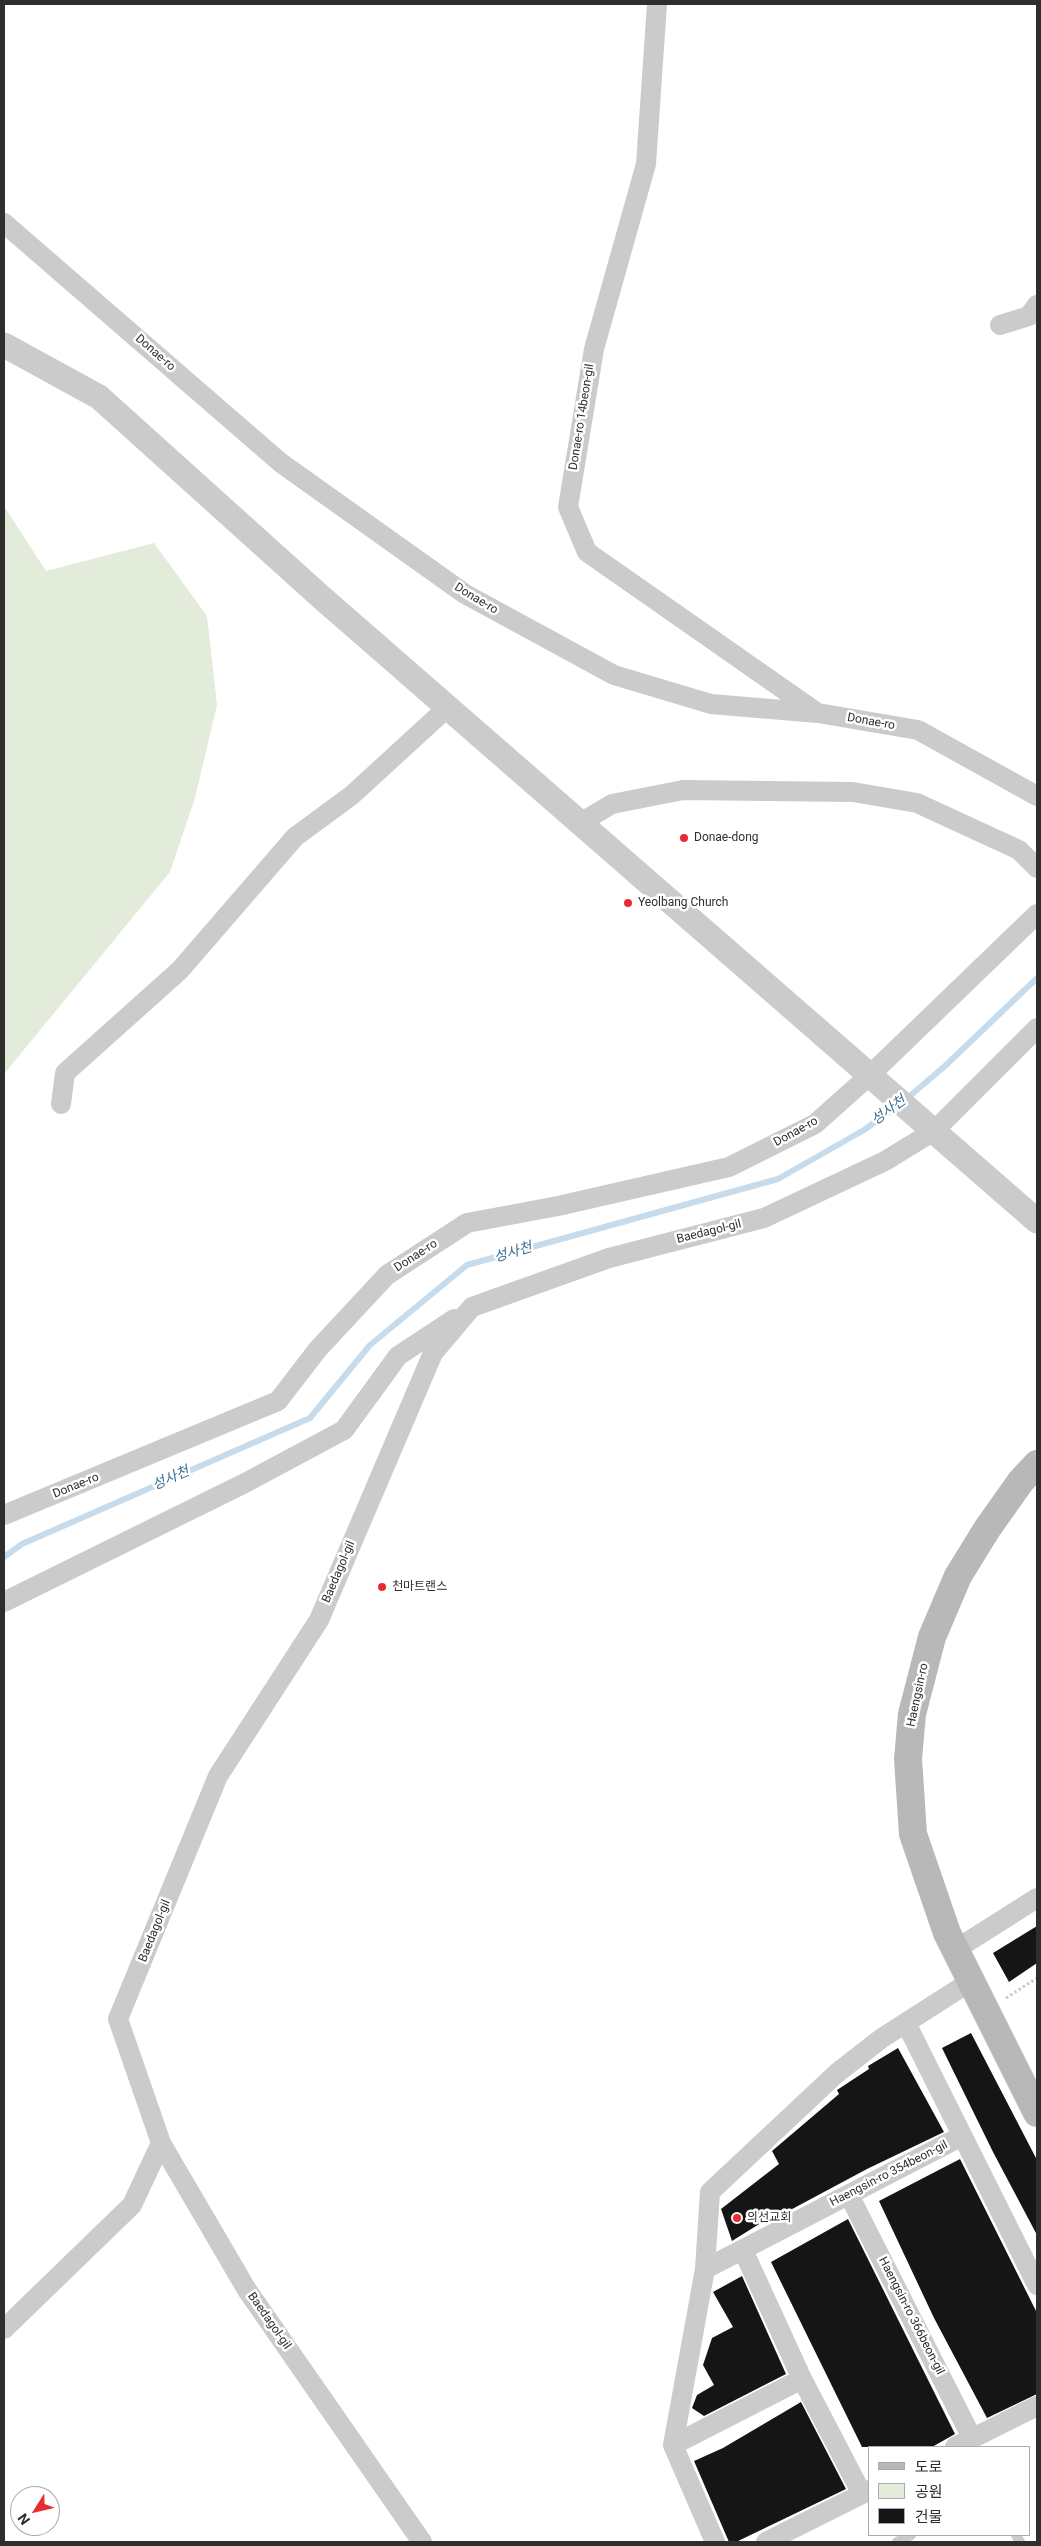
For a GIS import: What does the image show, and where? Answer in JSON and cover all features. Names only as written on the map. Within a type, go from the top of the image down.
[{"type":"main road","name":"Haengsin-ro","points":[[1037,1464],[1021,1481],[987,1529],[958,1576],[932,1637],[912,1714],[908,1759],[913,1834],[955,1950],[1037,2113]]},
{"type":"street","name":"Donae-ro 14beon-gil","points":[[657,4],[646,164],[594,350],[579,428],[568,506],[588,552],[818,714]]},
{"type":"street","name":"Donae-ro","points":[[4,223],[281,462],[465,594],[614,675],[711,704],[818,714],[918,730],[1037,796]]},
{"type":"street","points":[[1000,325],[1029,316],[1037,305]]},
{"type":"street","points":[[4,346],[99,397],[448,707],[1037,1221]]},
{"type":"street","points":[[61,1104],[66,1073],[180,970],[295,837],[352,795],[448,707]]},
{"type":"street","points":[[580,822],[612,804],[682,790],[853,792],[917,803],[1019,850],[1037,868]]},
{"type":"street","name":"Donae-ro","points":[[4,1515],[278,1401],[318,1349],[387,1275],[467,1223],[558,1206],[729,1167],[815,1124],[875,1079],[1037,914]]},
{"type":"street","name":"Baedagol-gil","points":[[4,1602],[246,1483],[344,1430],[398,1356],[472,1307],[609,1258],[764,1218],[885,1161],[929,1127],[1037,1028]]},
{"type":"street","name":"Baedagol-gil","points":[[422,2542],[247,2290],[161,2143],[118,2018],[218,1776],[319,1620],[433,1353],[472,1307]]},
{"type":"street","points":[[955,1950],[1037,1898]]},
{"type":"street","points":[[715,2542],[673,2445],[705,2269],[710,2192],[837,2073],[882,2038],[971,1981]]},
{"type":"street","name":"Haengsin-ro 354beon-gil","points":[[705,2269],[962,2136],[906,2023]]},
{"type":"street","points":[[962,2136],[1037,2285]]},
{"type":"street","points":[[4,2329],[132,2205],[161,2143]]},
{"type":"street","name":"Haengsin-ro 366beon-gil","points":[[849,2194],[972,2438]]},
{"type":"street","points":[[743,2250],[802,2379],[866,2492],[766,2542]]},
{"type":"street","points":[[673,2445],[802,2379]]},
{"type":"street","points":[[957,2446],[1037,2406]]},
{"type":"lane","points":[[896,2542],[909,2536]]},
{"type":"path","points":[[999,2002],[1037,1978]]},
{"type":"green space","points":[[4,506],[46,571],[154,543],[207,616],[217,705],[195,798],[170,872],[4,1074]]},
{"type":"building","points":[[1037,1926],[1037,1963],[1009,1982],[993,1953]]},
{"type":"building","points":[[971,2033],[1037,2160],[1037,2235],[993,2152],[942,2048]]},
{"type":"building","points":[[898,2048],[944,2132],[867,2169],[766,2223],[764,2221],[732,2241],[721,2209],[779,2164],[772,2151],[839,2094],[837,2090],[869,2069],[868,2066]]},
{"type":"building","points":[[960,2159],[1037,2313],[1037,2394],[987,2418],[934,2318],[879,2201]]},
{"type":"building","points":[[848,2219],[955,2434],[934,2446],[862,2447],[771,2262]]},
{"type":"building","points":[[742,2276],[786,2374],[704,2416],[692,2408],[697,2395],[714,2385],[703,2365],[712,2338],[733,2327],[713,2292]]},
{"type":"building","points":[[801,2402],[846,2489],[736,2542],[729,2542],[694,2461],[723,2448]]},
{"type":"waterway","name":"성사천","points":[[905,1100],[945,1066],[1037,978]]},
{"type":"waterway","name":"성사천","points":[[4,1557],[22,1544],[310,1418],[370,1345],[467,1265],[778,1179],[864,1130],[897,1106]]},
{"type":"place","name":"Donae-dong","points":[[684,838]]},
{"type":"place","name":"Yeolbang Church","points":[[628,903]]},
{"type":"place","name":"천마트랜스","points":[[382,1587]]},
{"type":"place","name":"의선교회","points":[[737,2218]]}]
